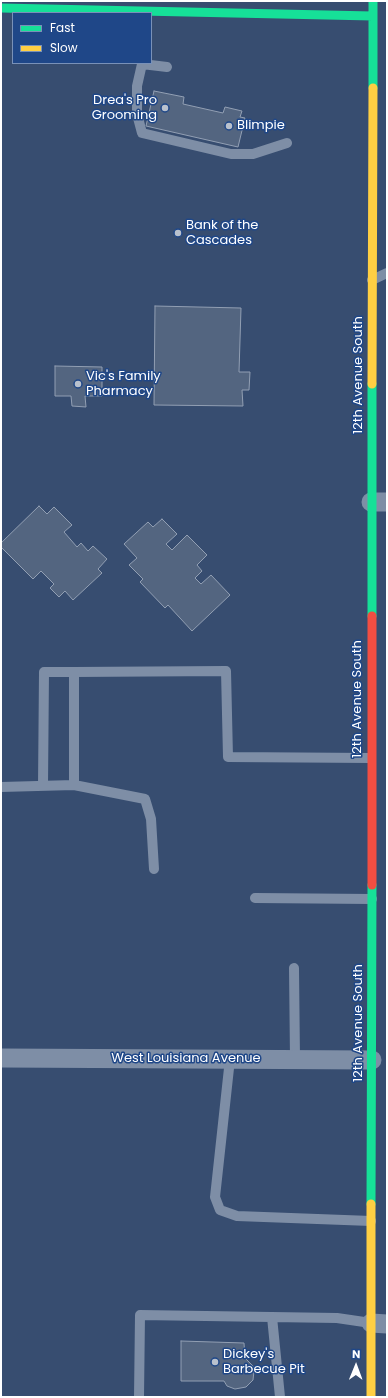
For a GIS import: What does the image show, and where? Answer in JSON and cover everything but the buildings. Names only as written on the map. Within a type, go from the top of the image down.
[{"type":"main road","name":"12th Avenue South","points":[[371,1397],[379,1324],[372,1221],[372,758],[379,502],[372,280],[376,199],[377,16],[373,1]]},
{"type":"main road","points":[[1,8],[377,16]]},
{"type":"street","name":"West Louisiana Avenue","points":[[1,1058],[372,1060]]},
{"type":"lane","points":[[213,1],[213,13]]},
{"type":"lane","points":[[285,1],[285,14]]},
{"type":"lane","points":[[167,67],[142,64],[137,86],[137,114],[142,133],[231,154],[253,154],[287,143]]},
{"type":"lane","points":[[372,280],[387,273]]},
{"type":"lane","points":[[43,785],[44,672],[226,671],[228,757],[372,758]]},
{"type":"lane","points":[[74,672],[74,784]]},
{"type":"lane","points":[[1,786],[74,784],[145,799],[151,819],[154,869]]},
{"type":"lane","points":[[254,898],[372,899]]},
{"type":"lane","points":[[294,968],[295,1059]]},
{"type":"lane","points":[[230,1059],[215,1197],[220,1210],[237,1216],[372,1221]]},
{"type":"lane","points":[[139,1397],[140,1315],[337,1318],[379,1324]]},
{"type":"lane","points":[[272,1317],[280,1397]]},
{"type":"traffic: fast","points":[[373,1],[373,88]]},
{"type":"traffic: fast","points":[[1,8],[373,16]]},
{"type":"traffic: fast","points":[[372,384],[372,616]]},
{"type":"traffic: fast","points":[[371,1204],[372,885]]},
{"type":"traffic: slow","points":[[372,384],[373,88]]},
{"type":"traffic: slow","points":[[371,1204],[371,1397]]},
{"type":"traffic: jam","points":[[372,616],[372,885]]},
{"type":"place","name":"Drea's Pro Grooming","points":[[165,108]]},
{"type":"place","name":"Blimpie","points":[[229,126]]},
{"type":"place","name":"Bank of the Cascades","points":[[178,233]]},
{"type":"place","name":"Vic's Family Pharmacy","points":[[78,384]]},
{"type":"place","name":"Dickey's Barbecue Pit","points":[[215,1362]]}]
